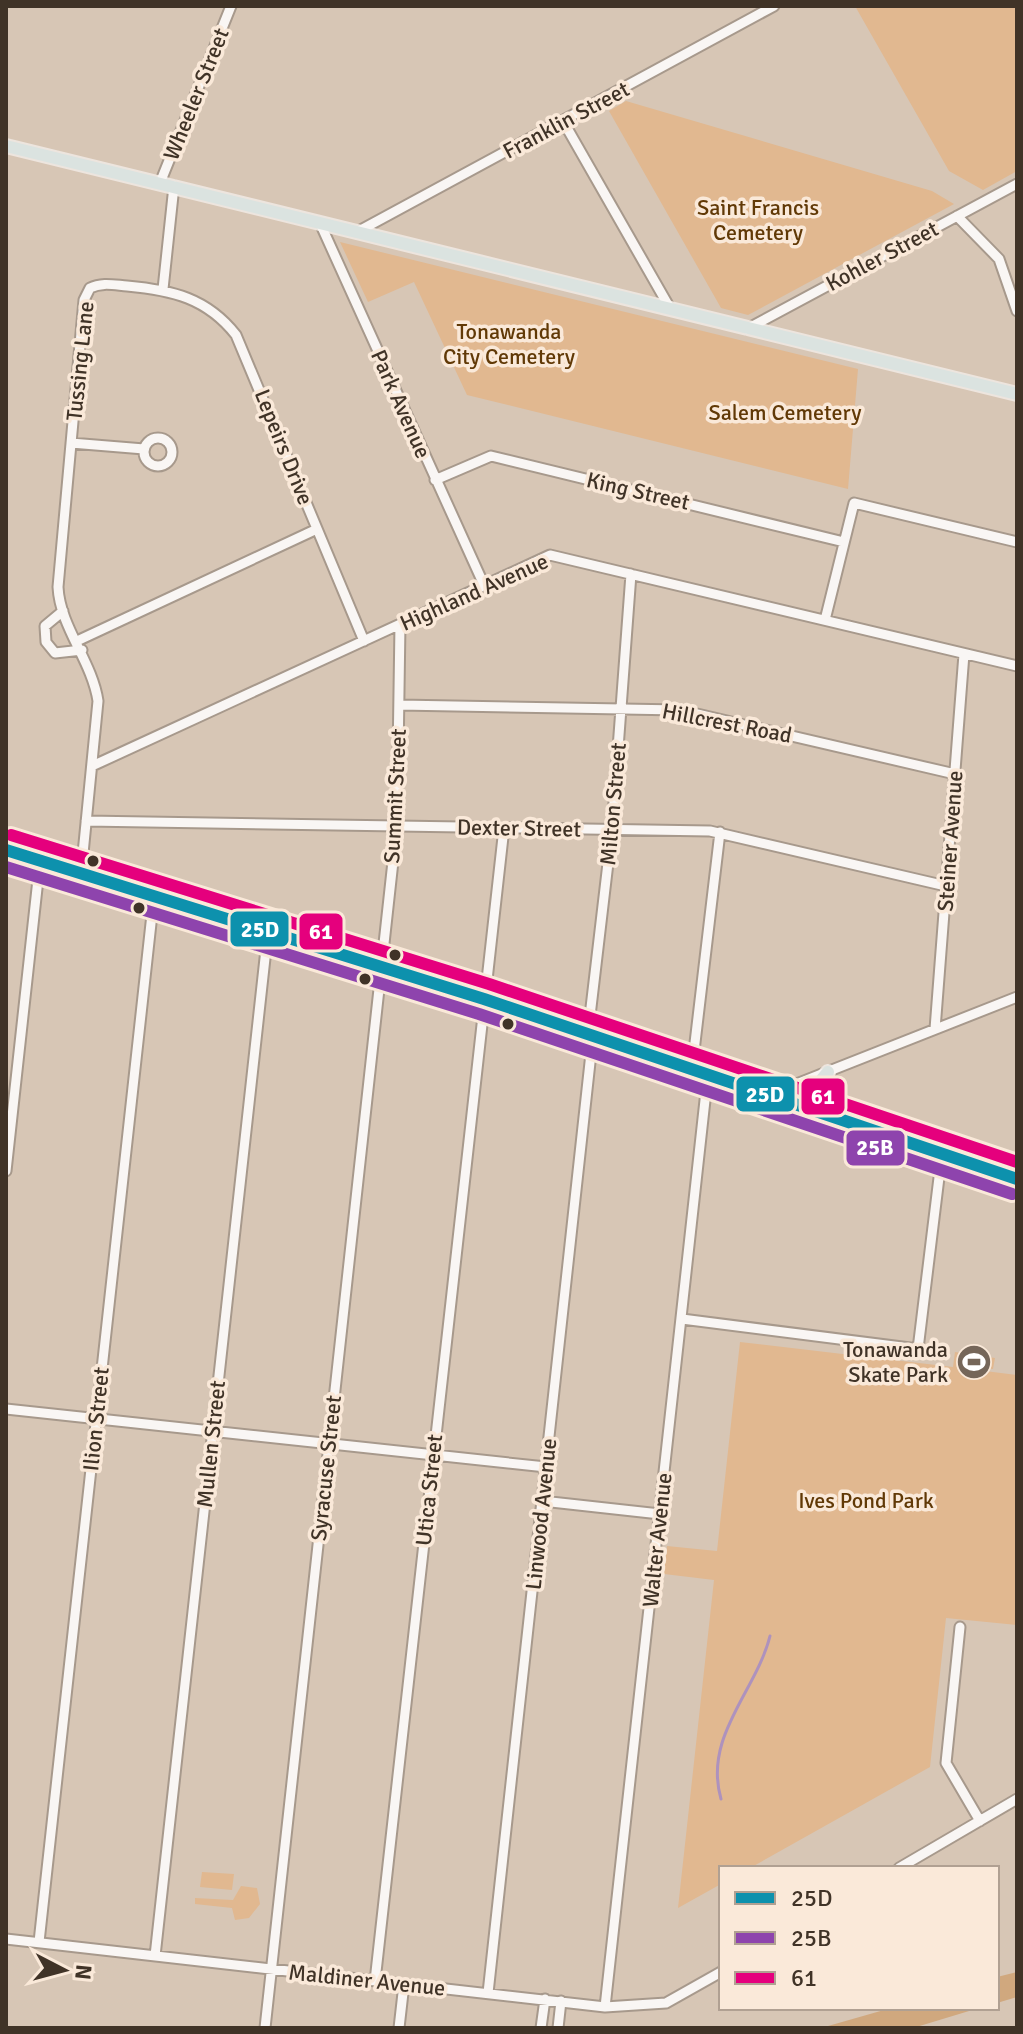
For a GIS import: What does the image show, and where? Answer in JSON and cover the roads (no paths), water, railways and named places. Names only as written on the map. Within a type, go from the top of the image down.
[{"type":"main road","points":[[6,146],[1017,394]]},
{"type":"main road","points":[[6,850],[484,999],[1017,1179]]},
{"type":"main road","points":[[816,1110],[816,1086],[828,1072]]},
{"type":"street","name":"Wheeler Street","points":[[160,183],[231,6]]},
{"type":"street","name":"Franklin Street","points":[[357,232],[774,6]]},
{"type":"street","points":[[563,121],[671,310]]},
{"type":"street","name":"Kohler Street","points":[[747,329],[1017,184]]},
{"type":"street","points":[[163,289],[174,186]]},
{"type":"street","points":[[957,216],[999,259],[1017,311]]},
{"type":"street","name":"Park Avenue","points":[[320,223],[484,585]]},
{"type":"street","name":"Tussing Lane","points":[[81,874],[98,701],[93,675],[63,611],[58,587],[86,293],[97,284],[163,289]]},
{"type":"street","name":"Lepeirs Drive","points":[[163,289],[204,305],[236,335],[364,641]]},
{"type":"street","points":[[71,443],[144,449]]},
{"type":"street","name":"King Street","points":[[435,480],[491,456],[844,542]]},
{"type":"street","points":[[825,620],[854,503],[1017,542]]},
{"type":"street","points":[[63,611],[45,626],[46,642],[55,653],[79,645],[317,529]]},
{"type":"street","name":"Highland Avenue","points":[[92,766],[550,555],[1017,666]]},
{"type":"street","name":"Milton Street","points":[[590,1034],[612,829],[631,574]]},
{"type":"street","name":"Summit Street","points":[[382,966],[397,825],[400,624]]},
{"type":"street","name":"Steiner Avenue","points":[[935,1029],[964,654]]},
{"type":"street","name":"Hillcrest Road","points":[[399,705],[680,710],[955,774]]},
{"type":"street","name":"Dexter Street","points":[[86,821],[720,832],[946,886]]},
{"type":"street","name":"Utica Street","points":[[375,1981],[504,828]]},
{"type":"street","points":[[692,1068],[720,832]]},
{"type":"street","points":[[6,1171],[40,861]]},
{"type":"street","name":"Ilion Street","points":[[39,1942],[154,896]]},
{"type":"street","name":"Mullen Street","points":[[155,1956],[268,931]]},
{"type":"street","name":"Syracuse Street","points":[[265,2028],[382,966]]},
{"type":"street","points":[[771,1094],[1017,997]]},
{"type":"street","name":"Linwood Avenue","points":[[488,1993],[590,1034]]},
{"type":"street","name":"Walter Avenue","points":[[605,2007],[708,1073]]},
{"type":"street","points":[[682,1319],[918,1349],[942,1153]]},
{"type":"street","points":[[6,1409],[546,1467]]},
{"type":"street","points":[[542,1501],[660,1514]]},
{"type":"street","points":[[960,1627],[946,1763],[980,1821]]},
{"type":"street","points":[[902,1866],[1017,1799]]},
{"type":"street","name":"Maldiner Avenue","points":[[6,1939],[605,2007],[666,2003],[719,1973]]},
{"type":"street","points":[[399,2028],[404,1984]]},
{"type":"street","points":[[541,2028],[545,1999]]},
{"type":"street","points":[[558,2028],[561,2001]]},
{"type":"waterway","points":[[721,1799],[717,1776],[725,1735],[770,1636]]},
{"type":"place","name":"Tonawanda Skate Park","points":[[974,1362]]},
{"type":"park label","name":"Saint Francis Cemetery","points":[[758,220]]},
{"type":"park label","name":"Tonawanda City Cemetery","points":[[509,344]]},
{"type":"park label","name":"Salem Cemetery","points":[[785,412]]},
{"type":"park label","name":"Ives Pond Park","points":[[866,1500]]}]
